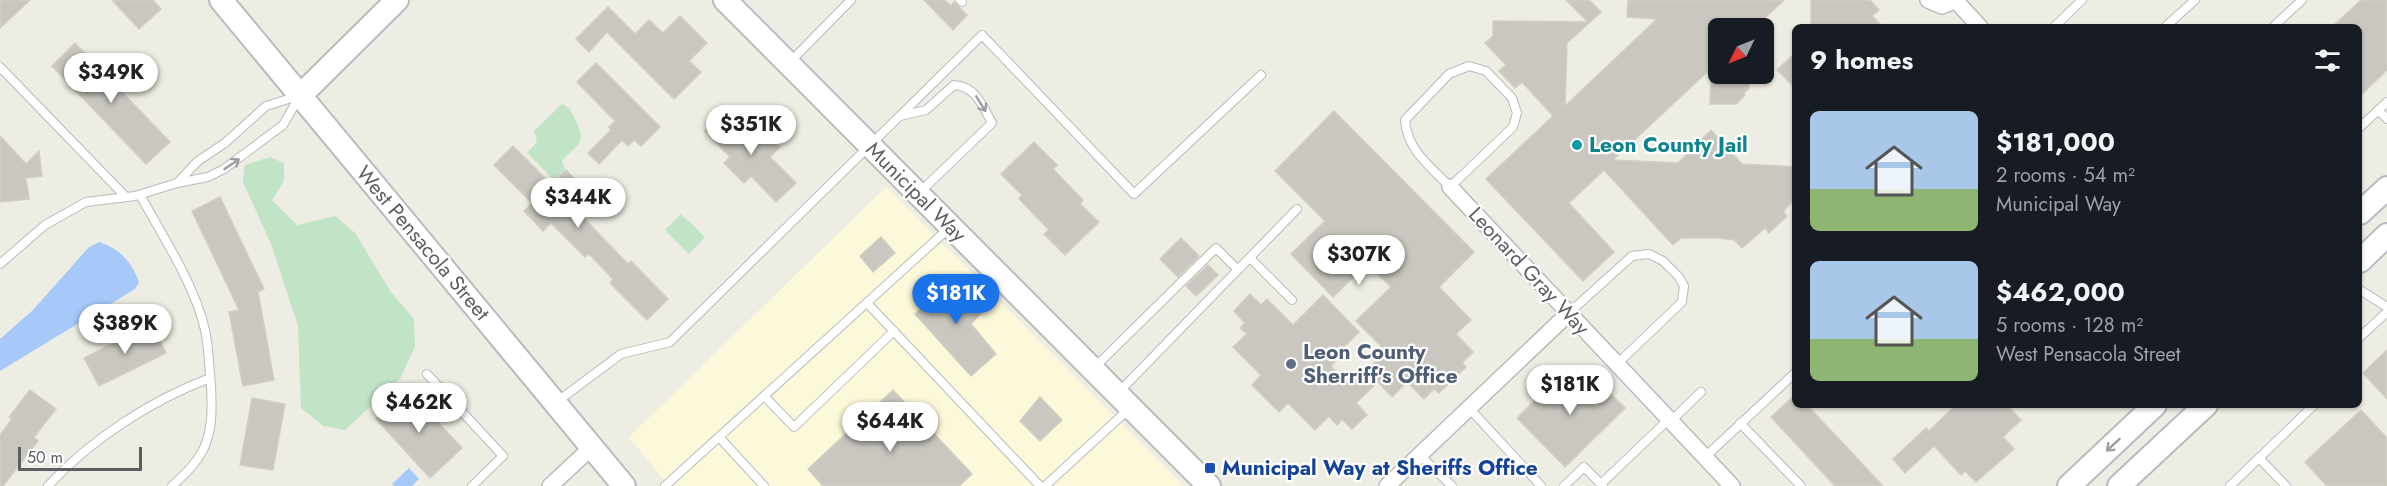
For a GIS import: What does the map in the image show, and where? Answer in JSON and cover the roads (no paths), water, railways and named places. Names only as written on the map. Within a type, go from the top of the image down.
[{"type":"street","name":"West Pensacola Street","points":[[221,0],[624,486]]},
{"type":"street","points":[[301,95],[397,0]]},
{"type":"street","name":"Municipal Way","points":[[725,0],[1209,486]]},
{"type":"street","points":[[1928,0],[1942,6],[1956,0],[1977,24]]},
{"type":"street","name":"Leonard Gray Way","points":[[1450,187],[1732,486]]},
{"type":"street","points":[[2362,211],[2387,188]]},
{"type":"street","points":[[2362,259],[2387,235]]},
{"type":"street","points":[[1387,486],[1569,313]]},
{"type":"street","points":[[2069,486],[2153,408]]},
{"type":"street","points":[[2120,486],[2203,408]]},
{"type":"street","points":[[550,486],[592,447]]},
{"type":"lane","points":[[789,64],[851,0]]},
{"type":"lane","points":[[2057,24],[2082,0]]},
{"type":"lane","points":[[2168,24],[2195,0]]},
{"type":"lane","points":[[2276,24],[2302,0]]},
{"type":"lane","points":[[555,403],[621,354],[670,342],[982,35],[1134,194],[1261,75]]},
{"type":"lane","points":[[1469,66],[1486,71],[1512,98],[1517,113],[1513,127],[1450,187],[1413,148],[1406,137],[1405,120],[1449,74],[1469,66]]},
{"type":"lane","points":[[0,67],[126,197]]},
{"type":"lane","points":[[932,84],[942,96]]},
{"type":"lane","points":[[899,116],[926,110],[954,85],[967,87],[976,96],[992,123],[918,194]]},
{"type":"lane","points":[[177,183],[198,161],[225,143],[266,106],[301,95]]},
{"type":"lane","points":[[0,264],[45,225],[86,202],[140,195],[177,183],[208,177],[252,150],[283,125],[301,95]]},
{"type":"lane","points":[[2362,125],[2387,102]]},
{"type":"lane","points":[[2378,110],[2387,119]]},
{"type":"lane","points":[[140,195],[188,288],[205,328],[212,406],[204,448],[190,469],[172,486]]},
{"type":"lane","points":[[1045,486],[1124,401],[1238,270],[1297,210]]},
{"type":"lane","points":[[665,486],[951,226]]},
{"type":"lane","points":[[1092,369],[1216,248],[1238,270]]},
{"type":"lane","points":[[1569,313],[1632,256],[1648,254],[1662,261],[1679,277],[1684,286],[1682,302],[1617,364]]},
{"type":"lane","points":[[1250,258],[1292,300]]},
{"type":"lane","points":[[2362,291],[2387,310],[2362,335]]},
{"type":"lane","points":[[867,303],[1040,486]]},
{"type":"lane","points":[[764,396],[794,427],[894,332]]},
{"type":"lane","points":[[427,374],[503,456],[472,486]]},
{"type":"lane","points":[[1705,457],[1792,376]]},
{"type":"lane","points":[[48,486],[95,444],[133,418],[176,391],[210,378]]},
{"type":"lane","points":[[1564,486],[1584,467],[1602,485],[1701,392]]},
{"type":"lane","points":[[1469,408],[1542,486]]},
{"type":"lane","points":[[2230,486],[2311,408]]},
{"type":"lane","points":[[1740,423],[1801,486]]},
{"type":"lane","points":[[719,437],[764,486]]},
{"type":"lane","points":[[1420,455],[1452,486]]},
{"type":"lane","points":[[2259,458],[2286,486]]},
{"type":"water","points":[[99,242],[119,252],[129,262],[139,282],[135,289],[0,371],[0,339],[33,310],[89,247]]},
{"type":"water","points":[[409,468],[419,479],[412,486],[394,486],[392,484]]},
{"type":"place","name":"Leon County Jail","points":[[1577,145]]},
{"type":"place","name":"Leon County Sherriff's Office","points":[[1291,364]]},
{"type":"place","name":"Municipal Way at Sheriffs Office","points":[[1210,468]]}]
